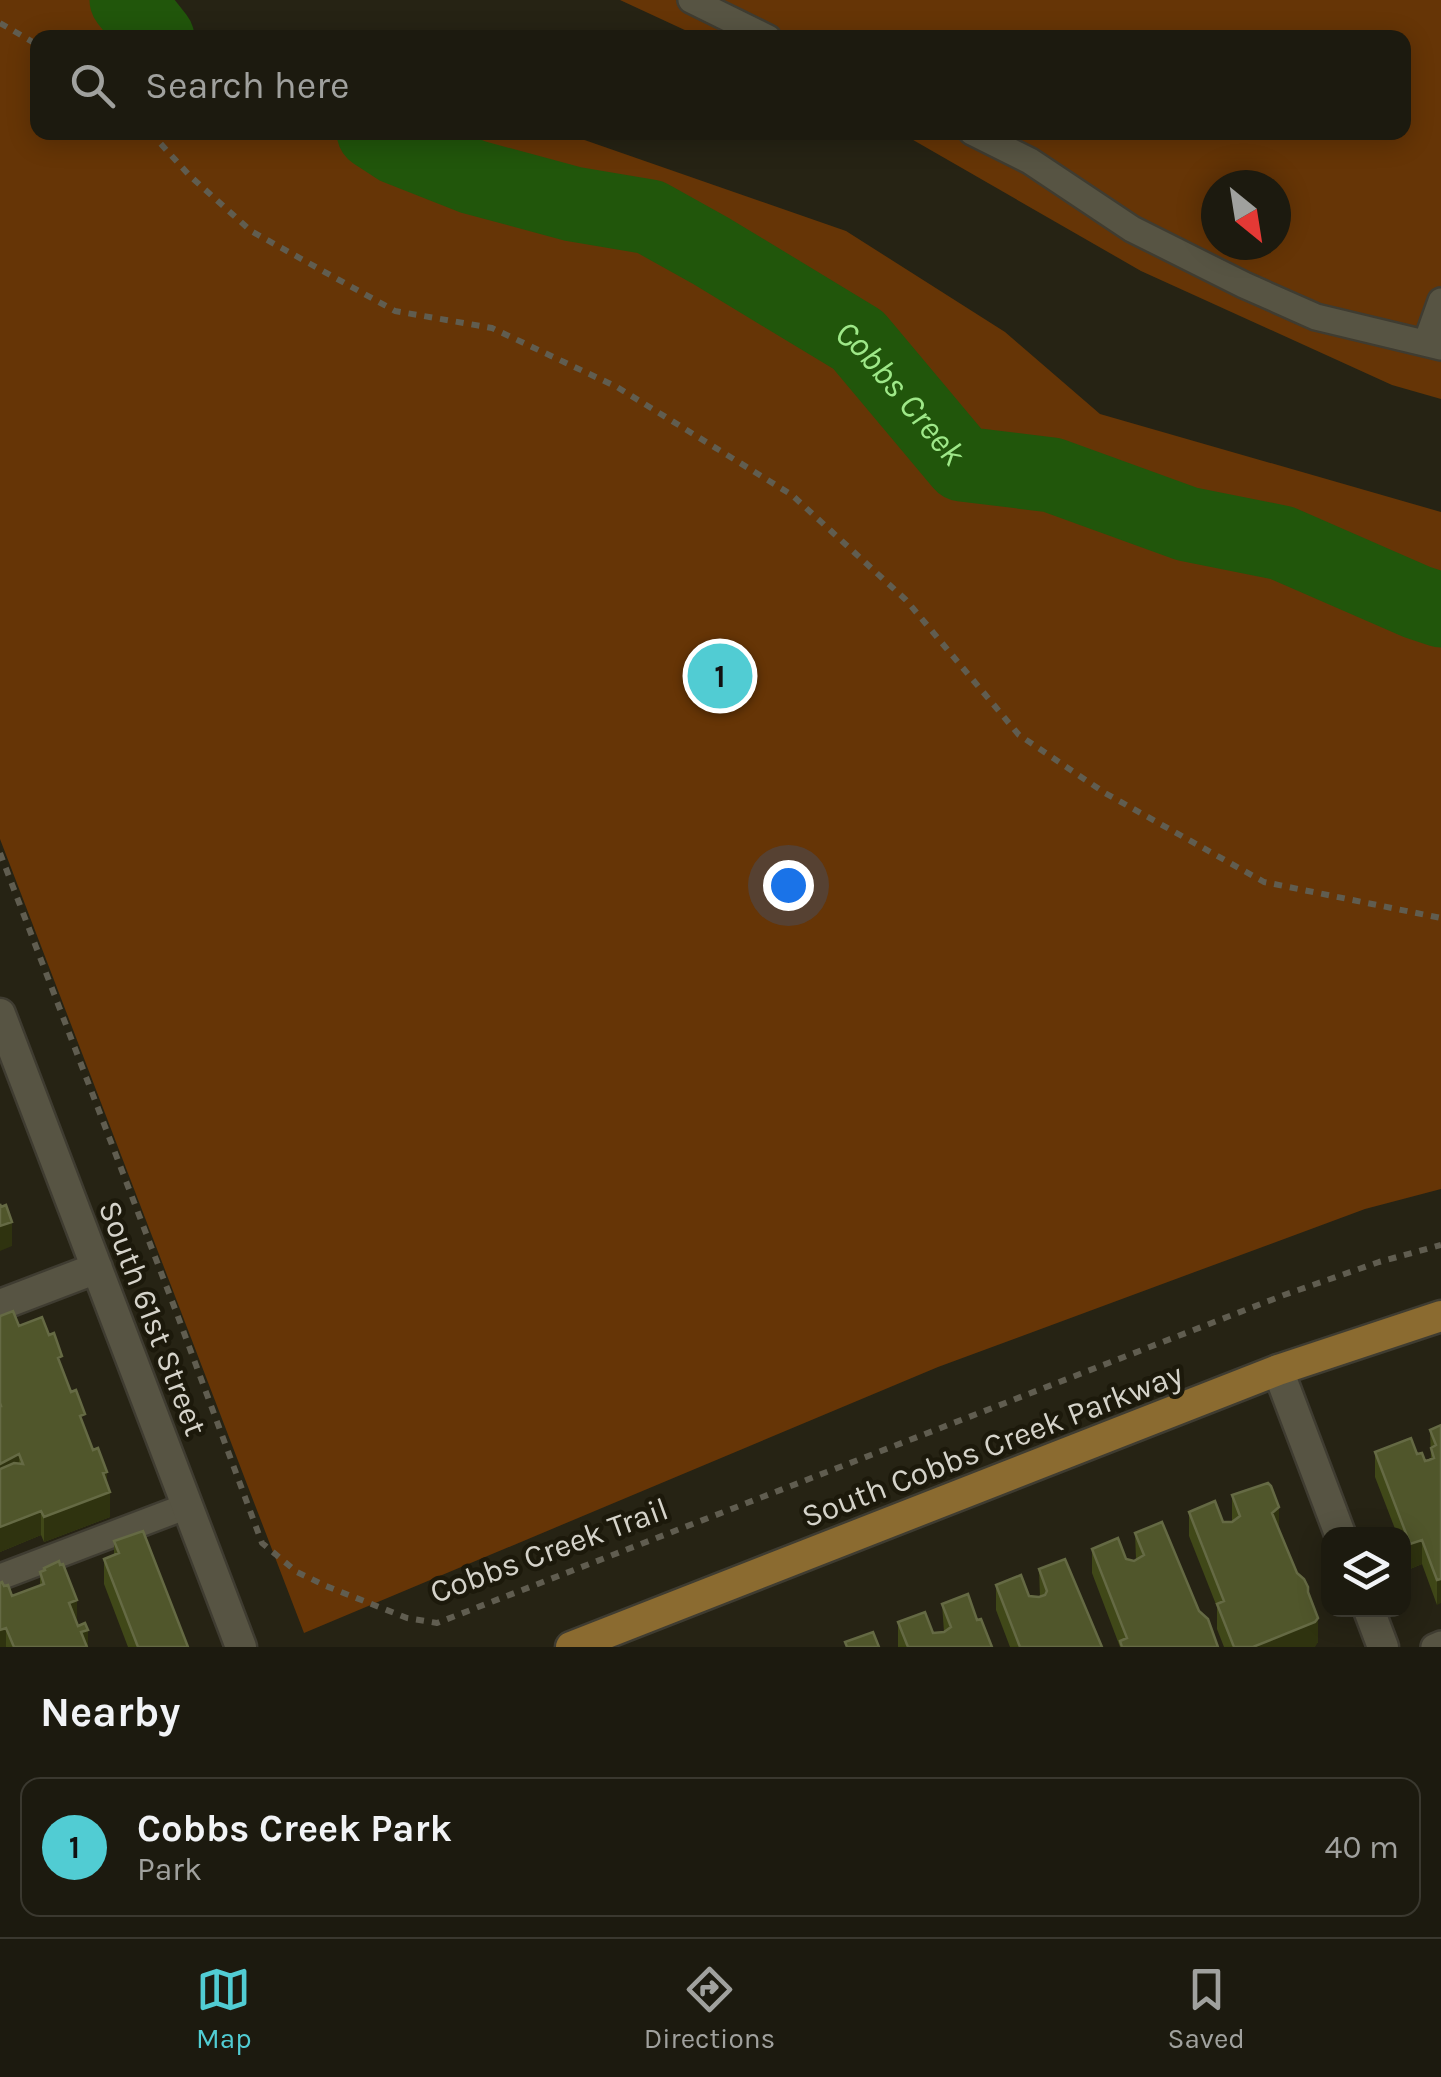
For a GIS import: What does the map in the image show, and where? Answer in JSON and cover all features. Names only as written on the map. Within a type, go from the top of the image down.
[{"type":"main road","name":"South Cobbs Creek Parkway","points":[[571,1647],[1278,1370],[1441,1316]]},
{"type":"street","name":"South 61st Street","points":[[0,1014],[240,1647]]},
{"type":"street","points":[[0,1305],[97,1268]]},
{"type":"street","points":[[1278,1370],[1337,1527]]},
{"type":"street","points":[[1371,1617],[1383,1647]]},
{"type":"lane","points":[[691,0],[752,30]]},
{"type":"lane","points":[[988,140],[1030,161],[1132,229],[1316,317],[1434,345],[1441,301]]},
{"type":"lane","points":[[0,1577],[187,1506]]},
{"type":"lane","points":[[1434,1647],[1441,1644]]},
{"type":"path","points":[[0,23],[30,40]]},
{"type":"path","points":[[157,140],[190,176],[251,231],[395,311],[492,328],[617,388],[792,496],[906,600],[1020,735],[1105,793],[1264,882],[1441,918]]},
{"type":"path","name":"Cobbs Creek Trail","points":[[0,853],[262,1543],[297,1572],[407,1618],[437,1624],[1298,1290],[1441,1245]]},
{"type":"shaded area","points":[[0,0],[127,0],[151,30],[30,30],[30,140],[584,140],[846,231],[1005,332],[1100,414],[1441,512],[1441,1189],[1365,1209],[938,1367],[304,1633],[0,839]]},
{"type":"shaded area","points":[[620,0],[1441,0],[1441,399],[1392,385],[1141,271],[913,140],[1411,140],[1411,30],[685,30]]},
{"type":"building","points":[[0,1204],[6,1205],[12,1222],[0,1226]]},
{"type":"building","points":[[13,1311],[19,1326],[42,1317],[49,1335],[54,1333],[62,1356],[58,1358],[71,1392],[76,1390],[85,1414],[80,1416],[93,1450],[98,1448],[110,1492],[44,1517],[41,1511],[0,1527],[0,1469],[23,1464],[19,1454],[0,1464],[0,1316]]},
{"type":"building","points":[[1441,1425],[1441,1579],[1437,1580],[1422,1540],[1411,1544],[1411,1527],[1404,1527],[1375,1452],[1411,1438],[1417,1454],[1422,1453],[1425,1461],[1434,1458],[1431,1448],[1436,1445],[1430,1430]]},
{"type":"building","points":[[1268,1483],[1279,1507],[1272,1513],[1297,1573],[1308,1587],[1318,1618],[1253,1647],[1234,1647],[1217,1604],[1224,1601],[1189,1512],[1215,1501],[1223,1522],[1232,1522],[1240,1516],[1232,1495]]},
{"type":"building","points":[[1162,1522],[1218,1647],[1122,1647],[1120,1641],[1127,1638],[1092,1549],[1118,1538],[1126,1559],[1134,1561],[1144,1555],[1135,1533]]},
{"type":"building","points":[[143,1531],[188,1647],[138,1647],[104,1559],[119,1553],[114,1541]]},
{"type":"building","points":[[1065,1559],[1102,1647],[1020,1647],[996,1585],[1021,1575],[1029,1596],[1045,1595],[1039,1569]]},
{"type":"building","points":[[59,1561],[77,1600],[69,1603],[78,1626],[85,1623],[88,1630],[81,1632],[87,1647],[14,1647],[6,1628],[0,1630],[0,1583],[8,1585],[12,1596],[44,1584],[40,1572]]},
{"type":"building","points":[[968,1594],[992,1647],[908,1647],[898,1622],[925,1612],[933,1633],[944,1632],[951,1627],[942,1604]]},
{"type":"building","points":[[873,1632],[879,1647],[847,1647],[845,1642]]},
{"type":"waterway","name":"Cobbs Creek","points":[[127,0],[151,30]]},
{"type":"waterway","name":"Cobbs Creek","points":[[386,140],[473,177],[573,204],[650,217],[711,251],[858,340],[962,464],[1052,475],[1187,524],[1282,543],[1441,610]]},
{"type":"place","name":"Cobbs Creek Park","points":[[720,676]]}]
